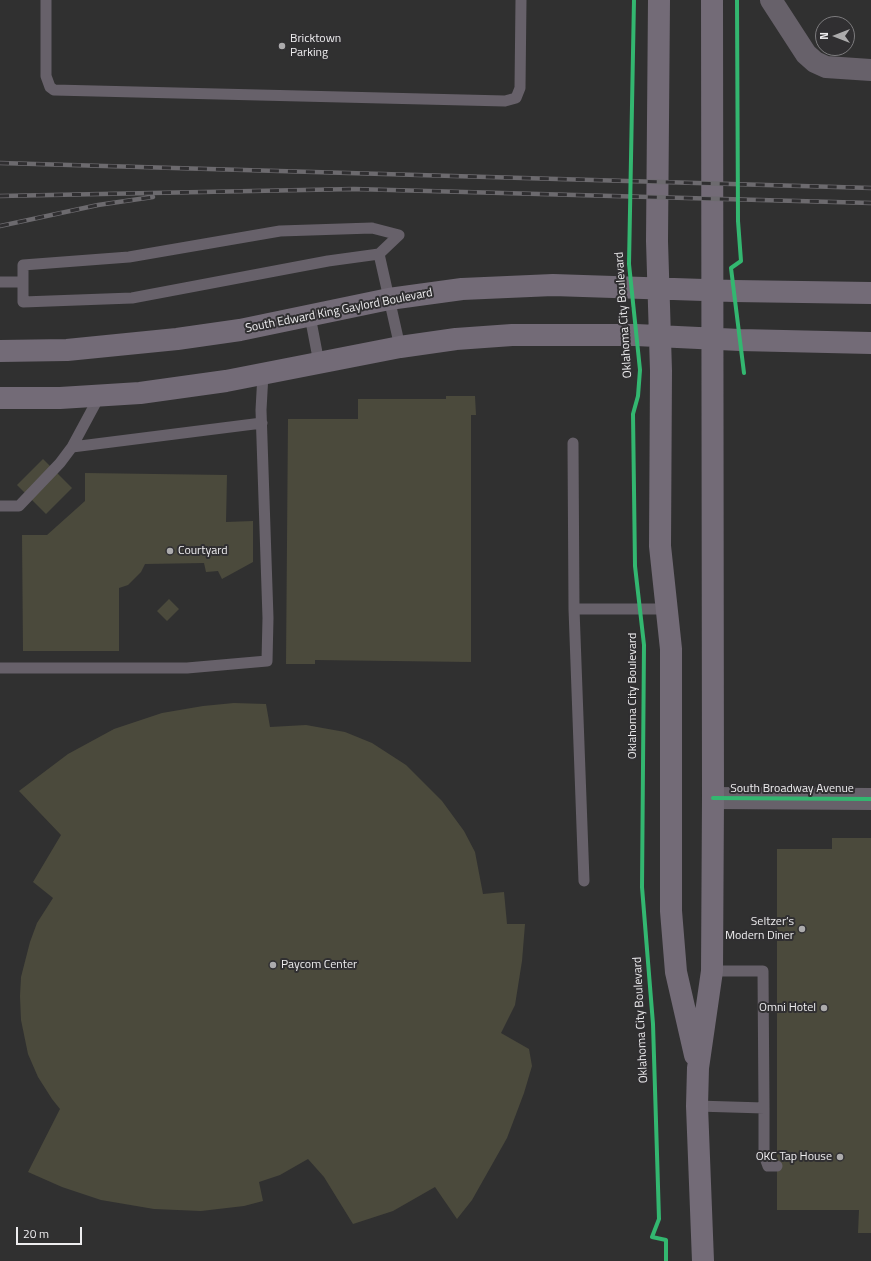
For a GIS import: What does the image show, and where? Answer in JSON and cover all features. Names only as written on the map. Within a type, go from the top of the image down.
[{"type":"main road","points":[[658,0],[657,241],[660,337],[660,546],[671,649],[672,918],[676,972],[698,1068]]},
{"type":"main road","points":[[703,1261],[697,1106],[698,1068],[712,971],[712,0]]},
{"type":"main road","name":"South Edward King Gaylord Boulevard","points":[[0,351],[67,350],[129,345],[240,330],[389,299],[462,289],[553,285],[659,289],[871,293]]},
{"type":"main road","points":[[0,398],[100,396],[147,392],[263,374],[400,346],[456,339],[512,335],[636,335],[713,339],[871,343]]},
{"type":"street","points":[[771,0],[806,54],[815,62],[826,67],[871,70]]},
{"type":"street","name":"South Broadway Avenue","points":[[713,798],[871,799]]},
{"type":"lane","points":[[46,0],[46,76],[50,87],[54,90],[505,101],[516,98],[520,88],[521,0]]},
{"type":"lane","points":[[372,228],[399,235],[380,254],[320,263],[132,298],[23,302],[23,265],[129,257],[280,231],[372,228]]},
{"type":"lane","points":[[380,254],[400,346]]},
{"type":"lane","points":[[0,282],[23,282]]},
{"type":"lane","points":[[310,316],[318,363]]},
{"type":"lane","points":[[0,668],[187,668],[268,660],[262,423],[263,374]]},
{"type":"lane","points":[[0,506],[19,506],[60,463],[72,447],[100,396]]},
{"type":"lane","points":[[72,447],[262,423]]},
{"type":"lane","points":[[573,443],[574,609],[584,881]]},
{"type":"lane","points":[[574,609],[667,609]]},
{"type":"lane","points":[[712,971],[762,971],[764,1155],[768,1166],[777,1166]]},
{"type":"lane","points":[[697,1106],[764,1108]]},
{"type":"building","points":[[446,396],[475,396],[476,415],[471,415],[471,662],[315,660],[315,664],[286,664],[288,419],[358,419],[358,399],[446,399]]},
{"type":"building","points":[[43,459],[72,488],[46,514],[17,485]]},
{"type":"building","points":[[85,473],[227,475],[226,522],[253,521],[253,562],[222,579],[218,571],[206,572],[204,563],[145,564],[141,572],[128,585],[119,588],[119,651],[23,651],[22,535],[47,535],[85,501]]},
{"type":"building","points":[[169,599],[179,609],[167,621],[157,611]]},
{"type":"building","name":"Paycom Center","points":[[234,703],[266,704],[270,727],[306,725],[345,732],[372,743],[406,765],[442,801],[464,831],[475,852],[483,894],[504,892],[507,924],[525,924],[522,961],[515,1005],[501,1033],[529,1049],[532,1066],[524,1093],[507,1138],[472,1200],[457,1219],[435,1187],[393,1211],[353,1224],[324,1177],[308,1159],[280,1175],[259,1182],[263,1201],[244,1206],[201,1211],[154,1209],[101,1200],[62,1187],[28,1172],[60,1109],[38,1077],[28,1054],[21,1020],[21,977],[30,942],[37,923],[53,898],[33,882],[61,835],[19,791],[68,754],[114,729],[162,713],[203,706]]},
{"type":"building","name":"Omni Hotel","points":[[832,838],[871,838],[871,1233],[858,1233],[859,1210],[777,1210],[777,849],[832,849]]},
{"type":"railway","points":[[0,163],[871,188]]},
{"type":"railway","points":[[0,196],[354,189],[871,203]]},
{"type":"railway","points":[[0,226],[98,205],[153,197]]},
{"type":"cycle path","name":"Oklahoma City Boulevard","points":[[634,0],[629,264],[640,370],[638,396],[633,414],[635,566],[644,645],[642,887],[653,1024],[659,1219],[652,1237],[666,1240],[666,1261]]},
{"type":"cycle path","points":[[737,0],[738,221],[741,261],[731,268],[744,373]]},
{"type":"cycle path","points":[[713,798],[871,799]]},
{"type":"place","name":"Bricktown Parking","points":[[282,46]]},
{"type":"place","name":"Courtyard","points":[[170,551]]},
{"type":"place","name":"Seltzer’s Modern Diner","points":[[802,929]]},
{"type":"place","name":"Paycom Center","points":[[273,965]]},
{"type":"place","name":"Omni Hotel","points":[[824,1008]]},
{"type":"place","name":"OKC Tap House","points":[[840,1157]]}]
